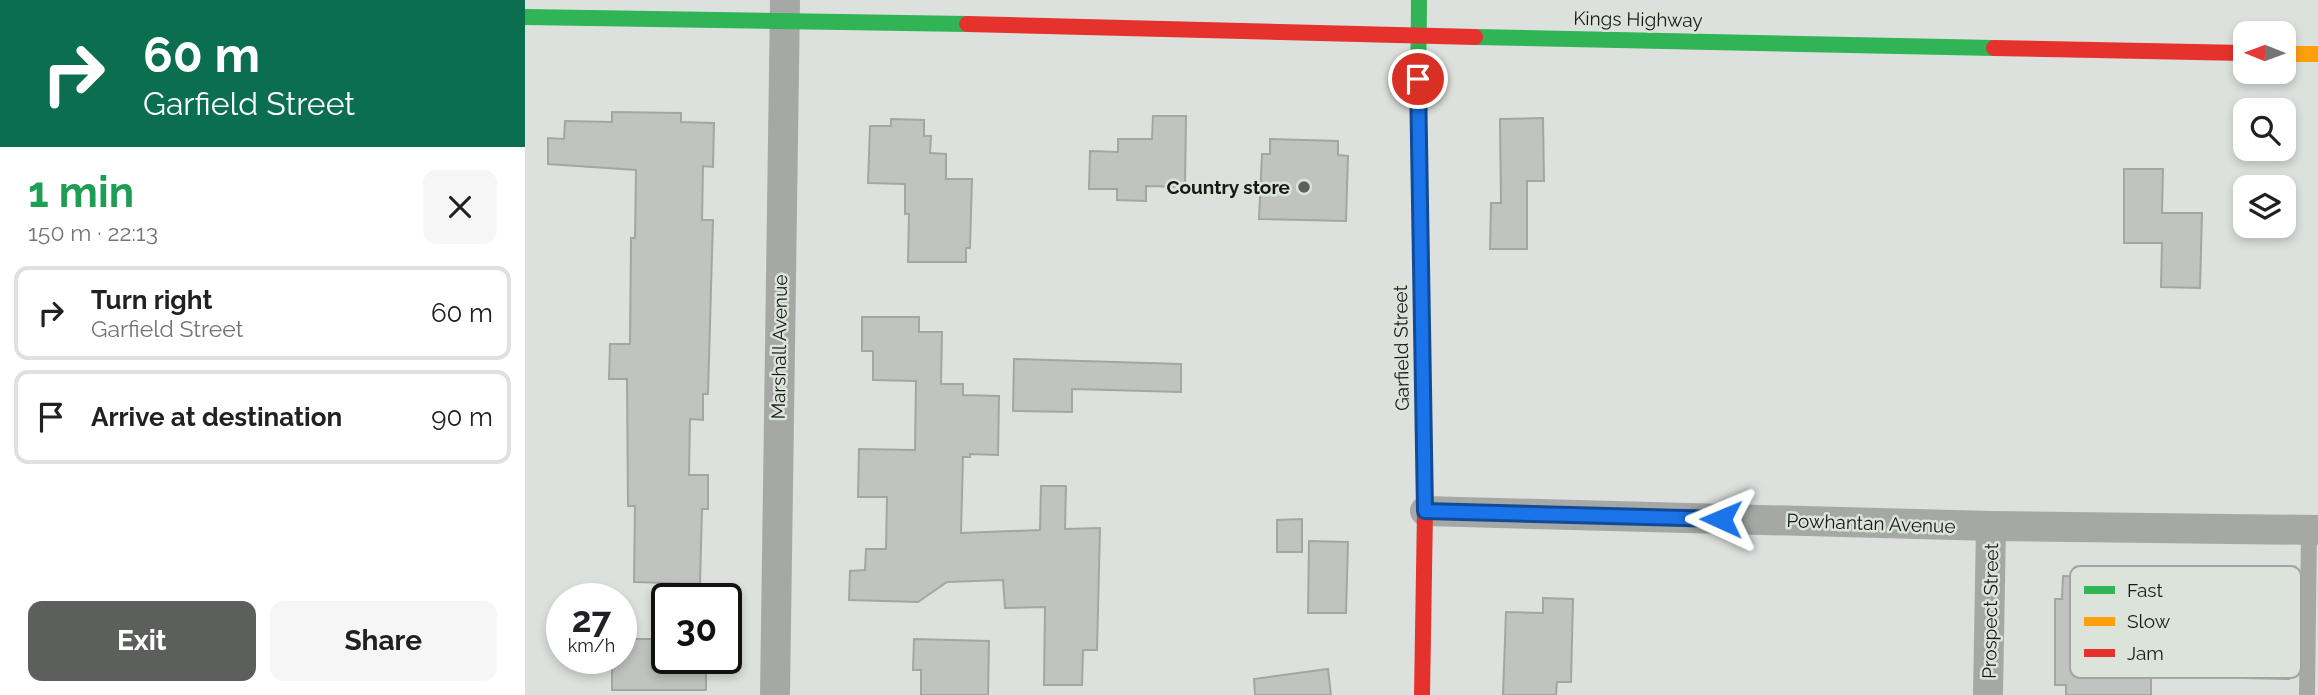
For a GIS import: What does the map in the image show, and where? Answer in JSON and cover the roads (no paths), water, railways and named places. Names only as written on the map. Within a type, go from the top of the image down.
[{"type":"street","name":"Garfield Street","points":[[1419,0],[1425,511],[1422,695]]},
{"type":"street","name":"Kings Highway","points":[[525,17],[784,11],[1418,36],[2233,53]]},
{"type":"street","name":"Marshall Avenue","points":[[775,695],[784,11]]},
{"type":"street","points":[[2296,54],[2318,54]]},
{"type":"street","name":"Powhantan Avenue","points":[[1425,511],[1991,526],[2314,530]]},
{"type":"street","name":"Prospect Street","points":[[1988,695],[1991,526]]},
{"type":"lane","points":[[2307,695],[2314,530]]},
{"type":"place","name":"Country store","points":[[1304,187]]}]
